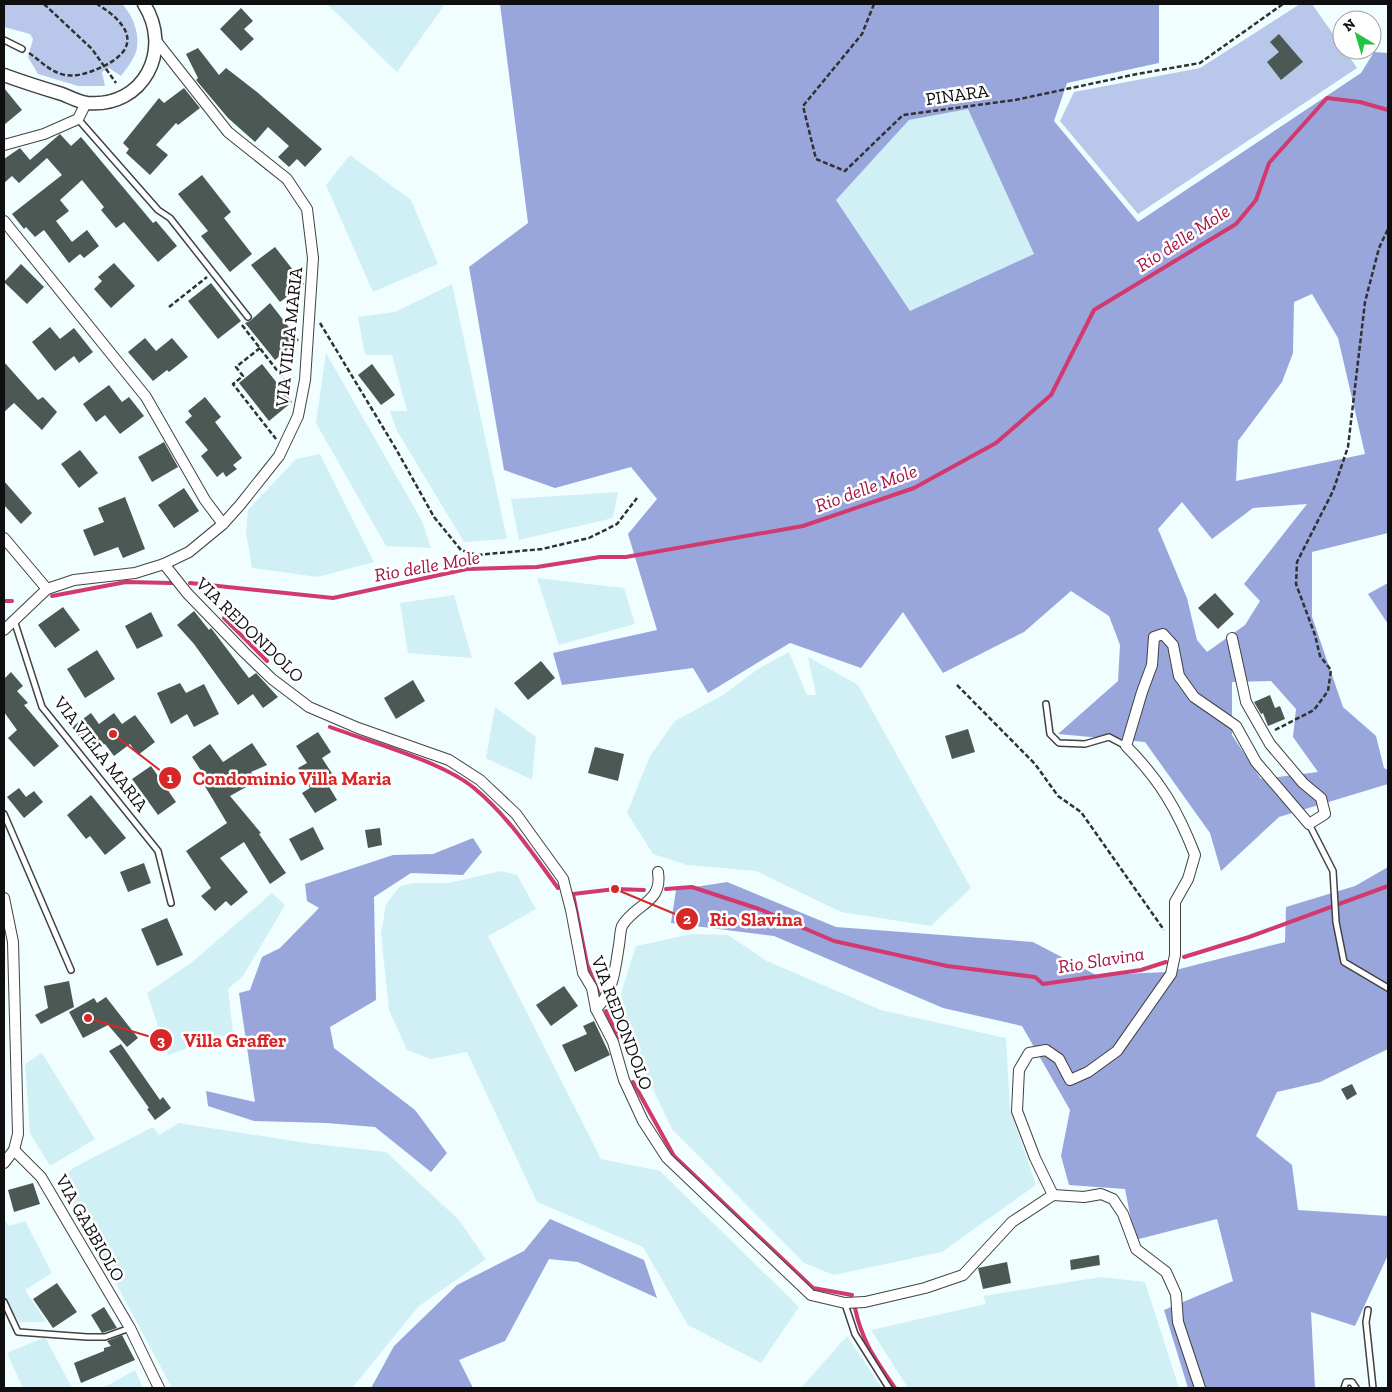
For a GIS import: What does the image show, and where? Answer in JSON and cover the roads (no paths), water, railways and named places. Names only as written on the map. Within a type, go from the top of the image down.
[{"type":"street","points":[[4,75],[86,103],[110,102],[137,87],[152,66],[157,42],[150,15],[144,4]]},
{"type":"street","name":"VIA VILLA MARIA","points":[[4,630],[47,589],[74,580],[135,573],[164,564],[189,552],[223,524],[283,448],[291,434],[302,400],[313,258],[307,209],[287,180],[228,132],[157,42]]},
{"type":"street","points":[[4,146],[44,134],[78,119],[86,103]]},
{"type":"street","points":[[4,222],[146,397],[205,500],[223,524]]},
{"type":"street","points":[[4,538],[47,589]]},
{"type":"street","name":"VIA REDONDOLO","points":[[164,564],[187,593],[244,652],[272,678],[309,707],[350,725],[449,760],[494,791],[521,821],[563,879],[572,910],[581,964],[592,988],[596,1009],[613,1042],[624,1080],[643,1121],[667,1158],[811,1296],[845,1303],[865,1302],[925,1288],[963,1275],[1012,1222],[1053,1195]]},
{"type":"street","points":[[1200,1388],[1178,1322],[1176,1294],[1166,1272],[1136,1249],[1123,1214],[1113,1199],[1101,1194],[1084,1197],[1053,1195],[1035,1158],[1018,1111],[1019,1070],[1029,1053],[1046,1050],[1058,1059],[1070,1080],[1088,1072],[1117,1051],[1171,974],[1174,946],[1174,902],[1188,878],[1195,855],[1169,798],[1150,770],[1126,746],[1152,665],[1154,637],[1164,634],[1173,645],[1180,676],[1194,698],[1236,726],[1256,762],[1309,824],[1325,814],[1321,798],[1304,783],[1264,734],[1246,702],[1232,638]]},
{"type":"street","points":[[596,1009],[612,988],[622,927],[633,913],[657,892],[660,884],[658,872]]},
{"type":"street","points":[[4,898],[13,942],[18,1134],[14,1150],[4,1162]]},
{"type":"street","name":"VIA GABBIOLO","points":[[14,1150],[41,1177],[130,1328],[159,1388]]},
{"type":"lane","points":[[4,40],[22,49]]},
{"type":"lane","points":[[78,119],[158,210],[170,218],[248,317]]},
{"type":"lane","name":"VIA VILLA MARIA","points":[[14,619],[42,707],[158,851],[171,903]]},
{"type":"lane","points":[[1046,704],[1050,734],[1060,743],[1085,744],[1109,737],[1126,746]]},
{"type":"lane","points":[[4,814],[71,970]]},
{"type":"lane","points":[[1309,824],[1333,872],[1336,922],[1344,962],[1388,988]]},
{"type":"lane","points":[[4,1302],[18,1332],[88,1338],[105,1337],[130,1328]]},
{"type":"lane","points":[[845,1303],[855,1334],[889,1388]]},
{"type":"lane","points":[[1368,1310],[1366,1322],[1373,1388]]},
{"type":"lane","points":[[1344,1388],[1346,1382],[1352,1382],[1356,1388]]},
{"type":"waterway","name":"Rio delle Mole","points":[[190,583],[333,598],[467,569],[537,567],[600,557],[626,557],[803,526],[914,488],[996,443],[1051,395],[1094,310],[1236,224],[1256,200],[1269,163],[1327,98],[1360,102],[1388,110]]},
{"type":"waterway","name":"Rio delle Mole","points":[[52,596],[126,582],[172,583]]},
{"type":"waterway","name":"Rio delle Mole","points":[[4,601],[12,601]]},
{"type":"waterway","name":"Rio Slavina","points":[[224,618],[267,661]]},
{"type":"waterway","name":"Rio Slavina","points":[[330,727],[425,761],[461,779],[474,788],[509,823],[558,888]]},
{"type":"waterway","name":"Rio Slavina","points":[[1184,957],[1249,937],[1388,886]]},
{"type":"waterway","name":"Rio Slavina","points":[[666,889],[692,887],[759,909],[834,941],[947,966],[1035,977],[1043,984],[1141,970],[1166,962]]},
{"type":"waterway","points":[[600,997],[587,964],[573,894],[615,889],[644,890]]},
{"type":"waterway","points":[[606,1011],[618,1037]]},
{"type":"waterway","points":[[633,1082],[674,1156],[813,1288],[852,1295]]},
{"type":"waterway","points":[[855,1308],[866,1341],[895,1388]]},
{"type":"place","name":"Condominio Villa Maria","points":[[113,734]]},
{"type":"place","name":"Rio Slavina","points":[[615,889]]},
{"type":"place","name":"Villa Graffer","points":[[88,1018]]}]
